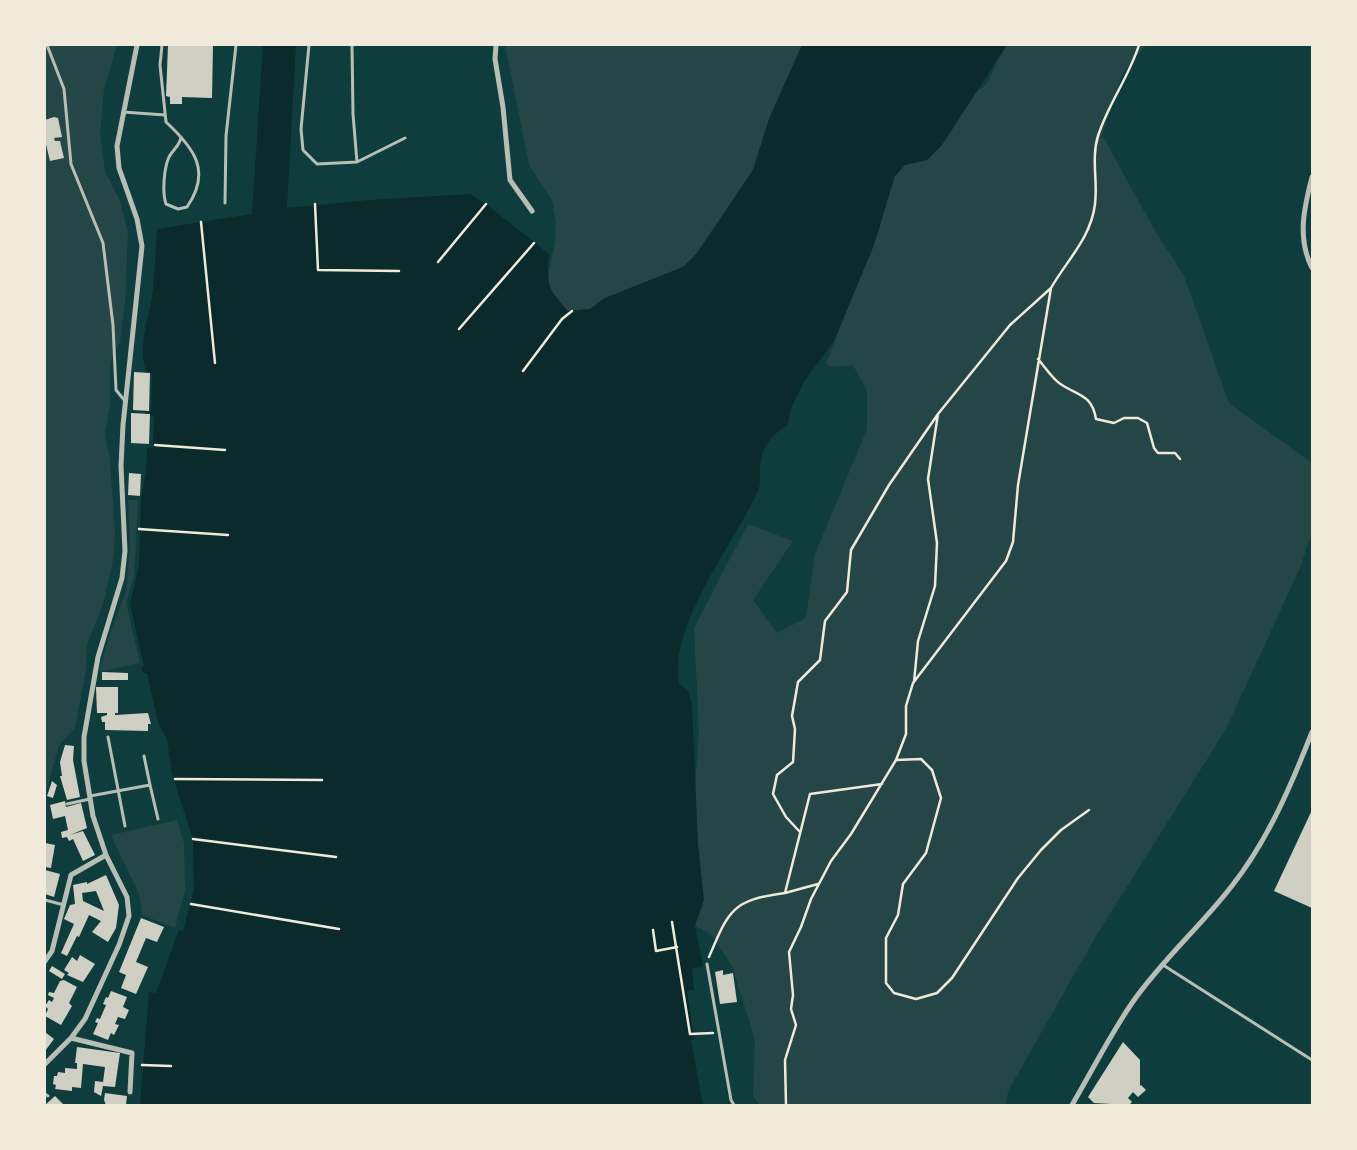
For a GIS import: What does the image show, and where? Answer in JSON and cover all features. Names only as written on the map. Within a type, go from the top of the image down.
[{"type":"street","points":[[45,1064],[71,1038],[86,1019],[129,916],[127,897],[106,855],[93,816],[84,761],[84,737],[98,657],[122,578],[125,551],[121,466],[142,246],[137,219],[119,168],[117,146],[122,112],[137,45]]},
{"type":"street","points":[[496,45],[495,59],[503,107],[510,180],[532,212]]},
{"type":"street","points":[[1312,177],[1303,212],[1304,251],[1312,268]]},
{"type":"street","points":[[1072,1105],[1131,1003],[1162,964],[1217,905],[1256,850],[1276,815],[1312,732]]},
{"type":"street","points":[[45,961],[52,951],[58,920],[64,906],[71,875],[106,855]]},
{"type":"street","points":[[71,1038],[132,1052],[130,1092]]},
{"type":"lane","points":[[47,45],[64,89],[71,164],[103,243],[113,325],[116,390],[126,401]]},
{"type":"lane","points":[[162,45],[160,65],[166,122],[181,137],[198,159],[194,198],[187,208],[178,209],[166,204],[164,188],[169,156],[180,143],[181,137]]},
{"type":"lane","points":[[225,203],[226,136],[236,45]]},
{"type":"lane","points":[[309,45],[301,129],[303,150],[317,164],[357,162],[405,138]]},
{"type":"lane","points":[[352,45],[357,162]]},
{"type":"lane","points":[[122,112],[165,115]]},
{"type":"lane","points":[[108,737],[125,826]]},
{"type":"lane","points":[[144,756],[158,819]]},
{"type":"lane","points":[[67,804],[90,797],[150,785]]},
{"type":"lane","points":[[45,900],[64,906]]},
{"type":"lane","points":[[707,964],[731,1100],[734,1105]]},
{"type":"lane","points":[[1162,964],[1312,1060]]},
{"type":"path","points":[[800,832],[786,817],[773,794],[777,775],[792,762],[795,729],[792,716],[798,682],[820,660],[825,622],[847,592],[850,550],[889,485],[938,414],[1010,325],[1051,288],[1065,264],[1085,239],[1095,204],[1094,171],[1097,137],[1139,45]]},
{"type":"path","points":[[315,204],[318,270],[399,271]]},
{"type":"path","points":[[438,262],[486,204]]},
{"type":"path","points":[[200,222],[215,363]]},
{"type":"path","points":[[459,329],[534,243]]},
{"type":"path","points":[[913,683],[1006,560],[1013,542],[1018,485],[1051,288]]},
{"type":"path","points":[[523,371],[562,319],[572,311]]},
{"type":"path","points":[[1038,359],[1061,385],[1080,393],[1089,402],[1094,408],[1096,419],[1114,423],[1124,418],[1138,418],[1147,423],[1154,448],[1158,453],[1175,453],[1180,459]]},
{"type":"path","points":[[786,1105],[785,1060],[796,1025],[791,1009],[793,995],[789,952],[818,884],[882,784],[896,760],[906,734],[906,706],[913,683],[918,641],[935,586],[937,543],[928,480],[938,414]]},
{"type":"path","points":[[155,445],[225,450]]},
{"type":"path","points":[[139,529],[228,535]]},
{"type":"path","points":[[896,760],[920,758],[932,770],[941,798],[926,853],[903,884],[898,915],[886,938],[886,983],[894,993],[916,999],[938,993],[952,978],[1018,878],[1041,850],[1061,830],[1089,810]]},
{"type":"path","points":[[174,779],[322,780]]},
{"type":"path","points":[[785,893],[810,794],[882,784]]},
{"type":"path","points":[[193,839],[336,857]]},
{"type":"path","points":[[707,964],[725,919],[738,906],[750,899],[785,893],[818,884]]},
{"type":"path","points":[[191,904],[339,929]]},
{"type":"path","points":[[672,922],[690,1034],[719,1032]]},
{"type":"path","points":[[653,930],[656,951],[677,947]]},
{"type":"path","points":[[142,1064],[171,1066]]},
{"type":"shaded area","points":[[45,45],[117,45],[104,89],[100,133],[105,171],[120,201],[128,232],[125,302],[120,342],[110,363],[110,403],[105,435],[110,460],[115,532],[114,556],[103,604],[87,644],[86,670],[75,728],[59,745],[45,797]]},
{"type":"shaded area","points":[[263,45],[296,45],[287,208],[369,200],[470,194],[486,204],[549,254],[548,273],[550,286],[568,311],[590,309],[605,298],[683,267],[697,253],[753,170],[769,119],[802,45],[1007,45],[942,145],[927,160],[905,165],[895,176],[874,245],[834,341],[805,380],[790,410],[788,425],[776,433],[767,444],[760,463],[758,490],[705,586],[683,637],[678,661],[679,684],[688,690],[692,704],[698,844],[704,900],[695,926],[703,966],[692,969],[694,990],[687,991],[694,1039],[691,1040],[703,1105],[140,1105],[149,992],[156,993],[179,930],[183,931],[194,889],[193,839],[172,774],[167,739],[158,722],[147,673],[143,673],[141,667],[144,666],[130,604],[139,566],[141,499],[146,473],[147,448],[153,448],[154,416],[145,414],[151,412],[152,374],[146,371],[143,345],[151,303],[157,229],[252,214]]},
{"type":"shaded area","points":[[505,45],[802,45],[769,119],[753,170],[697,253],[683,267],[605,298],[590,309],[567,311],[549,289],[547,279],[555,243],[556,222],[552,200],[529,165]]},
{"type":"shaded area","points":[[1005,45],[1146,45],[1122,74],[1102,135],[1154,229],[1184,276],[1229,403],[1312,463],[1312,532],[1300,568],[1226,729],[1096,936],[1008,1091],[1006,1105],[759,1105],[753,1095],[755,1040],[732,966],[711,934],[695,926],[695,787],[699,732],[694,628],[748,524],[793,541],[753,600],[777,633],[806,618],[815,554],[867,429],[867,392],[853,365],[831,367],[826,363],[880,226],[873,167],[987,84]]},
{"type":"shaded area","points":[[128,500],[138,500],[134,576],[126,603],[140,663],[99,672],[110,633],[126,592],[130,547]]},
{"type":"shaded area","points":[[177,820],[184,843],[185,890],[175,928],[142,915],[139,894],[111,835]]},
{"type":"building","points":[[168,45],[213,45],[212,98],[182,97],[182,104],[170,104],[170,97],[166,96]]},
{"type":"building","points":[[54,117],[58,118],[62,137],[54,138],[55,141],[60,141],[64,158],[50,161],[45,140],[45,120]]},
{"type":"building","points":[[134,372],[150,373],[149,411],[133,410]]},
{"type":"building","points":[[131,413],[150,414],[149,444],[131,443]]},
{"type":"building","points":[[129,473],[141,474],[140,496],[128,495]]},
{"type":"building","points":[[102,672],[128,673],[128,680],[102,680]]},
{"type":"building","points":[[96,687],[118,687],[118,713],[115,713],[115,715],[148,713],[151,724],[148,724],[148,731],[105,730],[105,722],[102,722],[101,717],[107,715],[107,713],[97,713]]},
{"type":"building","points":[[65,745],[74,746],[73,760],[80,797],[67,800],[60,776],[62,776],[60,762]]},
{"type":"building","points":[[52,781],[57,785],[53,798],[47,796]]},
{"type":"building","points":[[65,801],[66,807],[81,803],[87,828],[70,835],[83,831],[95,855],[83,861],[73,839],[69,841],[67,837],[62,838],[61,832],[68,830],[65,816],[53,819],[50,805]]},
{"type":"building","points":[[1312,810],[1312,908],[1274,891]]},
{"type":"building","points":[[45,843],[55,845],[51,868],[45,867]]},
{"type":"building","points":[[45,870],[60,874],[54,897],[45,894]]},
{"type":"building","points":[[106,875],[119,905],[116,928],[108,942],[92,932],[101,921],[89,915],[79,937],[77,936],[67,956],[61,953],[74,924],[64,919],[70,905],[75,904],[73,885],[87,882],[87,884]],"holes":[[[96,891],[104,911],[83,901],[82,893]]]},
{"type":"building","points":[[141,918],[164,927],[157,942],[146,938],[136,962],[148,967],[136,994],[121,988],[126,975],[119,972]]},
{"type":"building","points":[[80,955],[95,964],[83,982],[67,975],[69,973],[64,970],[72,957],[77,961]]},
{"type":"building","points":[[52,966],[65,974],[62,979],[49,971]]},
{"type":"building","points":[[723,970],[723,975],[733,973],[737,1002],[720,1004],[715,972]]},
{"type":"building","points":[[64,980],[77,987],[69,1003],[72,1006],[61,1025],[45,1016],[48,1009],[45,1006],[49,1000],[52,1002],[54,998],[48,995],[49,992],[54,993],[60,981]]},
{"type":"building","points":[[111,991],[127,997],[123,1007],[129,1010],[125,1019],[118,1017],[115,1024],[119,1025],[114,1035],[111,1033],[108,1040],[93,1034],[98,1023],[95,1022],[97,1018],[100,1019],[106,1005],[103,1004]]},
{"type":"building","points":[[45,1032],[54,1039],[45,1051]]},
{"type":"building","points":[[1123,1042],[1140,1060],[1140,1086],[1146,1090],[1138,1097],[1133,1092],[1128,1098],[1132,1102],[1129,1105],[1094,1103],[1088,1097]]},
{"type":"building","points":[[77,1047],[120,1053],[115,1087],[103,1086],[101,1096],[94,1092],[95,1081],[103,1082],[105,1067],[83,1064],[81,1088],[72,1087],[72,1091],[55,1089],[56,1085],[53,1084],[54,1076],[57,1076],[58,1072],[65,1073],[65,1068],[77,1069],[77,1063],[75,1063]]},
{"type":"building","points":[[105,1093],[127,1096],[126,1105],[106,1105],[104,1100]]},
{"type":"building","points":[[55,1096],[64,1105],[45,1105]]}]
